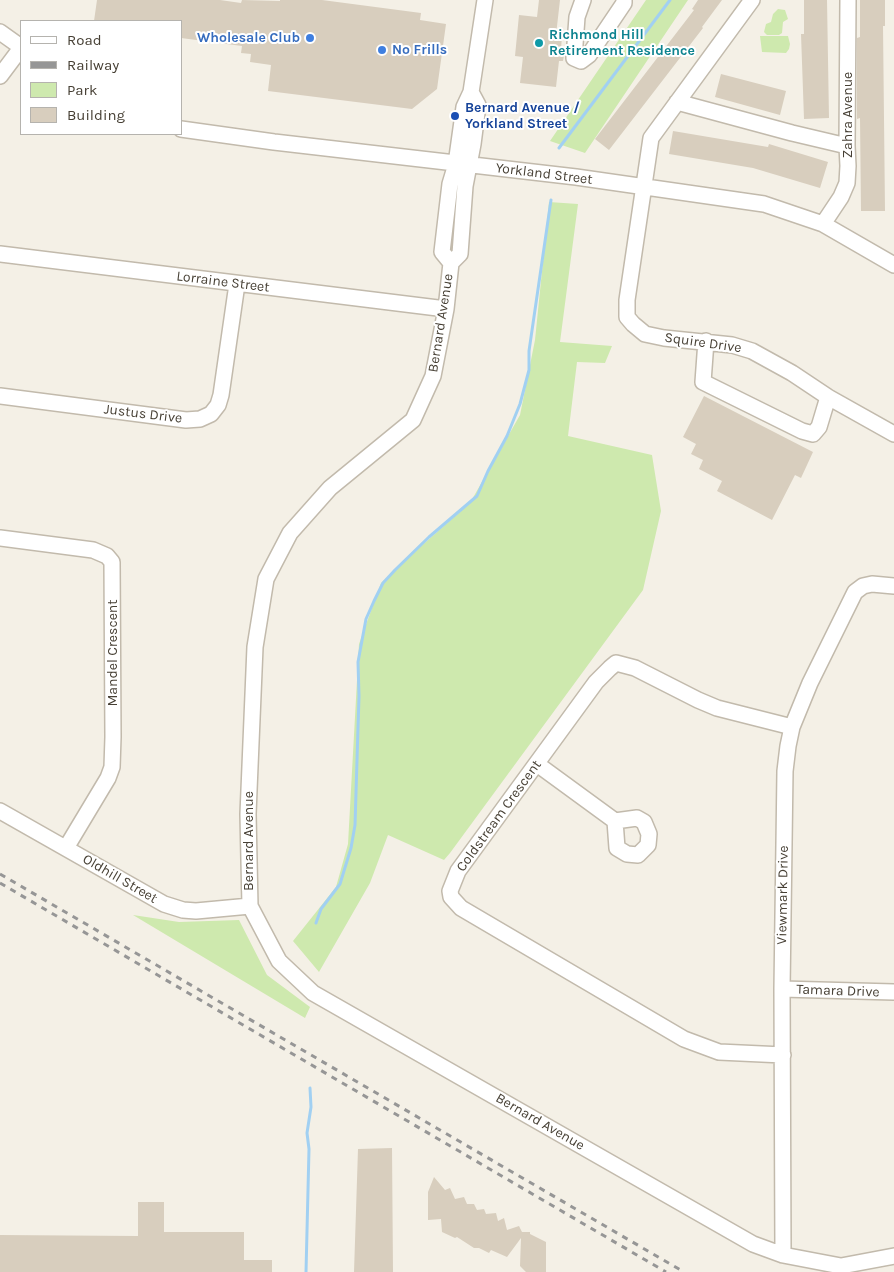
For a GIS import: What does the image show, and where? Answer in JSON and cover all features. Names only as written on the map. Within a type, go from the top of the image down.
[{"type":"street","name":"Bernard Avenue","points":[[485,0],[471,92],[464,107],[463,165],[450,184],[442,252],[451,263],[446,310],[433,376],[413,420],[330,488],[290,533],[266,580],[255,648],[248,814],[250,906],[279,961],[313,993],[753,1244],[782,1255],[841,1266],[894,1256]]},
{"type":"street","points":[[583,0],[577,17],[574,58],[581,61],[589,56],[624,3],[624,0]]},
{"type":"street","points":[[643,187],[651,138],[752,0]]},
{"type":"street","name":"Zahra Avenue","points":[[823,224],[841,197],[847,184],[848,0]]},
{"type":"street","points":[[0,32],[20,46]]},
{"type":"street","points":[[0,76],[20,48]]},
{"type":"street","points":[[677,102],[847,146]]},
{"type":"street","name":"Yorkland Street","points":[[182,129],[463,165],[576,177],[764,204],[823,224],[894,265]]},
{"type":"street","name":"Squire Drive","points":[[643,187],[627,300],[627,317],[633,324],[645,334],[664,338],[732,345],[752,351],[894,434]]},
{"type":"street","name":"Lorraine Street","points":[[0,254],[446,310]]},
{"type":"street","name":"Justus Drive","points":[[0,396],[186,420],[200,419],[211,414],[218,405],[221,395],[237,284]]},
{"type":"street","points":[[706,341],[703,382],[802,432],[813,434],[819,427],[828,397]]},
{"type":"street","name":"Mandel Crescent","points":[[0,538],[93,550],[107,556],[112,562],[112,767],[104,785],[66,848]]},
{"type":"street","name":"Viewmark Drive","points":[[782,1255],[782,989],[785,771],[788,746],[792,727],[810,683],[855,592],[862,586],[872,584],[894,586]]},
{"type":"street","name":"Coldstream Crescent","points":[[783,1055],[718,1052],[684,1039],[478,919],[461,908],[451,897],[450,891],[458,871],[596,682],[616,663],[636,668],[716,708],[792,727]]},
{"type":"street","points":[[537,764],[614,821]]},
{"type":"street","name":"Oldhill Street","points":[[0,810],[164,904],[183,910],[196,911],[250,906]]},
{"type":"street","name":"Tamara Drive","points":[[782,989],[894,992]]},
{"type":"green space","points":[[646,0],[688,0],[585,153],[550,141]]},
{"type":"green space","points":[[778,9],[785,10],[788,19],[783,22],[782,33],[779,35],[767,35],[764,32],[766,24],[771,22],[773,14]]},
{"type":"green space","points":[[760,36],[788,36],[789,49],[786,53],[762,52]]},
{"type":"green space","points":[[549,202],[578,204],[560,342],[612,346],[605,363],[577,362],[568,436],[652,455],[661,511],[643,590],[444,860],[388,835],[370,883],[319,972],[293,941],[336,887],[348,844],[359,644],[381,583],[470,503],[520,415],[535,340]]},
{"type":"green space","points":[[133,915],[179,922],[239,920],[267,975],[310,1007],[305,1018]]},
{"type":"building","points":[[97,0],[220,0],[241,3],[242,0],[322,0],[421,13],[420,20],[446,24],[437,89],[412,109],[268,91],[271,65],[250,62],[251,54],[241,53],[242,46],[182,38],[182,20],[94,20]]},
{"type":"building","name":"Richmond Hill Retirement Residence","points":[[539,0],[560,0],[556,35],[562,36],[561,49],[565,50],[563,61],[559,61],[556,87],[520,83],[523,57],[515,56],[519,15],[537,17]]},
{"type":"building","points":[[698,0],[722,0],[703,28],[609,150],[595,139],[694,10],[692,9]]},
{"type":"building","points":[[804,0],[827,0],[829,118],[804,119],[801,34],[804,34]]},
{"type":"building","points":[[860,0],[885,0],[885,26],[883,26],[885,211],[861,211],[860,118],[857,119],[857,38],[860,37]]},
{"type":"building","points":[[721,74],[786,91],[780,115],[715,97]]},
{"type":"building","points":[[673,131],[768,147],[769,144],[828,162],[820,188],[753,168],[669,154]]},
{"type":"building","points":[[704,396],[813,452],[801,478],[795,475],[772,520],[717,491],[722,481],[699,469],[703,460],[691,454],[696,444],[683,437]]},
{"type":"building","points":[[392,1148],[393,1272],[354,1272],[358,1149]]},
{"type":"building","points":[[434,1177],[445,1190],[450,1188],[455,1199],[464,1197],[467,1204],[474,1204],[477,1210],[484,1209],[486,1214],[496,1213],[498,1221],[504,1218],[507,1230],[519,1226],[522,1232],[530,1232],[530,1234],[546,1242],[546,1272],[526,1272],[520,1266],[521,1238],[507,1257],[491,1250],[489,1253],[479,1248],[474,1248],[457,1237],[455,1238],[442,1232],[441,1219],[428,1220],[428,1192]]},
{"type":"building","points":[[138,1202],[164,1202],[164,1232],[244,1232],[244,1260],[272,1260],[272,1272],[0,1272],[0,1235],[138,1236]]},
{"type":"waterway","points":[[559,148],[670,0]]},
{"type":"waterway","points":[[316,923],[321,909],[340,884],[351,848],[355,825],[359,696],[358,662],[366,619],[383,583],[429,537],[477,496],[507,436],[520,404],[529,370],[529,351],[551,200]]},
{"type":"waterway","points":[[306,1272],[309,1149],[307,1133],[311,1107],[310,1088]]},
{"type":"railway","points":[[0,874],[684,1272]]},
{"type":"railway","points":[[0,883],[666,1272]]},
{"type":"place","name":"Wholesale Club","points":[[310,38]]},
{"type":"place","name":"Richmond Hill Retirement Residence","points":[[539,43]]},
{"type":"place","name":"No Frills","points":[[382,50]]},
{"type":"place","name":"Bernard Avenue / Yorkland Street","points":[[455,116]]}]
